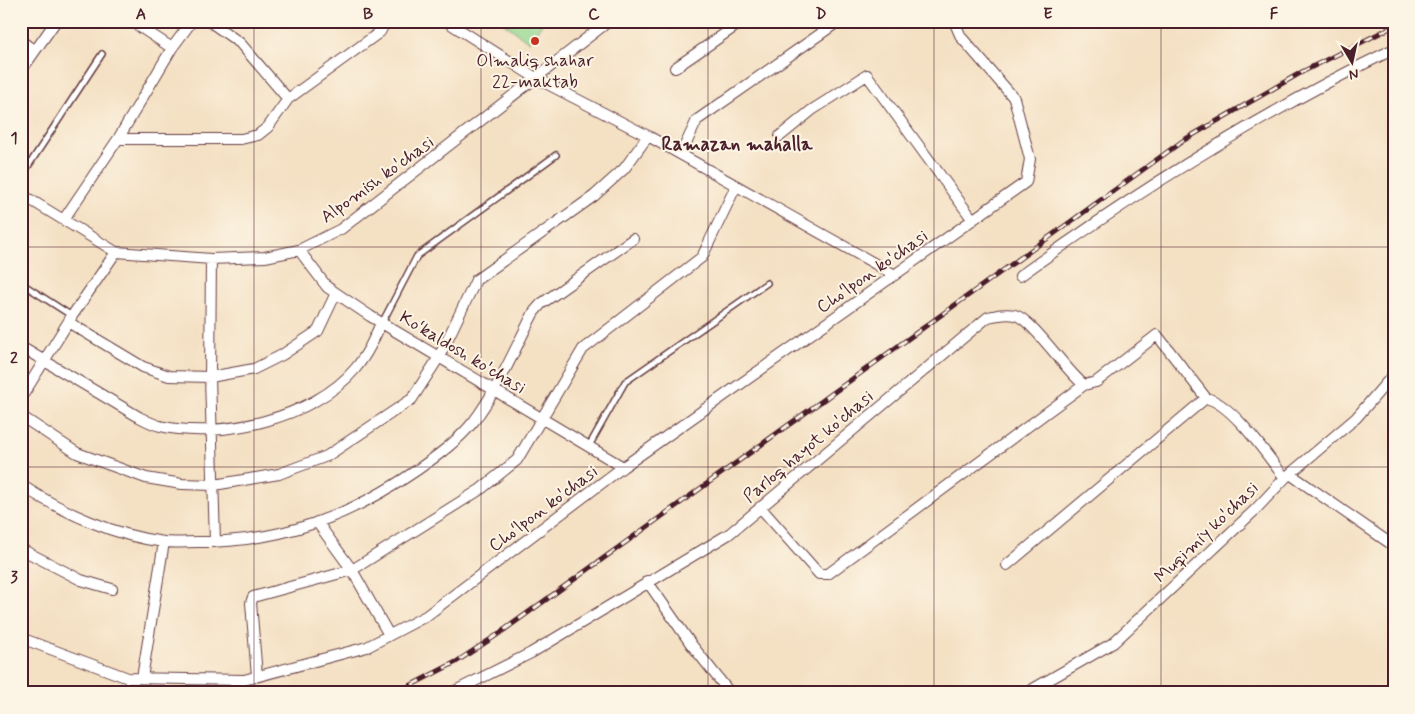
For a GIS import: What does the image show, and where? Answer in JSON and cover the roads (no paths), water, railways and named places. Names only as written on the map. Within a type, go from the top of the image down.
[{"type":"street","points":[[21,71],[56,21]]},
{"type":"street","points":[[131,21],[172,48]]},
{"type":"street","points":[[64,219],[118,139],[172,48],[192,21]]},
{"type":"street","points":[[210,21],[240,43],[288,99]]},
{"type":"street","points":[[118,139],[241,138],[258,135],[268,127],[288,99],[380,32],[386,21]]},
{"type":"street","points":[[446,21],[536,78],[681,154],[895,275]]},
{"type":"street","name":"Alpomish ko'chasi","points":[[21,194],[116,252],[211,258],[265,257],[299,250],[341,229],[609,21]]},
{"type":"street","points":[[675,68],[743,21]]},
{"type":"street","points":[[681,154],[697,120],[839,21]]},
{"type":"street","name":"Cho‘lpon ko'chasi","points":[[21,638],[128,678],[244,680],[366,647],[426,616],[623,467],[1026,182],[1030,159],[1014,98],[960,38],[954,21]]},
{"type":"street","points":[[21,41],[35,50]]},
{"type":"street","points":[[1020,276],[1205,154],[1288,103],[1394,49]]},
{"type":"street","points":[[780,136],[812,110],[868,75],[973,220]]},
{"type":"street","points":[[21,416],[77,453],[146,478],[182,484],[214,485],[279,474],[327,456],[412,399],[439,357],[476,280],[594,196],[624,169],[648,136]]},
{"type":"street","points":[[257,676],[251,604],[253,597],[352,570],[481,489],[517,460],[583,349],[702,257],[736,186]]},
{"type":"street","points":[[21,485],[51,505],[86,520],[164,542],[215,542],[255,539],[288,533],[356,507],[388,490],[442,453],[473,421],[494,390],[534,312],[541,304],[633,238]]},
{"type":"street","name":"Ko‘kaldosh ko'chasi","points":[[299,250],[327,287],[381,323],[623,467]]},
{"type":"street","points":[[21,398],[70,319],[116,252]]},
{"type":"street","points":[[211,258],[210,377],[215,542]]},
{"type":"street","points":[[70,319],[143,367],[170,376],[210,377],[254,369],[282,355],[318,331],[336,293]]},
{"type":"street","name":"Parloq hayot ko'chasi","points":[[451,693],[531,653],[647,581],[729,534],[988,317],[1003,314],[1017,316],[1023,320],[1072,376],[1084,385]]},
{"type":"street","points":[[21,347],[43,362],[158,426],[213,430],[263,422],[297,410],[328,392],[354,371],[368,352],[381,323]]},
{"type":"street","points":[[760,507],[819,574],[828,574],[1084,385],[1096,382],[1157,335],[1206,398],[1216,400],[1234,417],[1287,476],[1394,546]]},
{"type":"street","name":"Muqimiy ko'chasi","points":[[1026,693],[1113,643],[1255,510],[1287,476],[1356,418],[1394,374]]},
{"type":"street","points":[[1007,566],[1206,398]]},
{"type":"street","points":[[317,522],[352,570],[389,635]]},
{"type":"street","points":[[142,678],[164,542]]},
{"type":"street","points":[[21,549],[81,580],[112,589]]},
{"type":"street","points":[[647,581],[691,644],[730,693]]},
{"type":"lane","points":[[21,177],[102,54]]},
{"type":"lane","points":[[381,323],[417,256],[556,155]]},
{"type":"lane","points":[[21,283],[70,319]]},
{"type":"lane","points":[[589,446],[625,382],[767,284]]},
{"type":"railway","points":[[396,693],[456,662],[497,635],[1184,140],[1302,72],[1394,26]]},
{"type":"railway","points":[[21,689],[30,693]]},
{"type":"place","name":"Olmaliq shahar 22-maktab","points":[[535,41]]},
{"type":"district","name":"Ramazan mahalla","points":[[737,143]]}]
